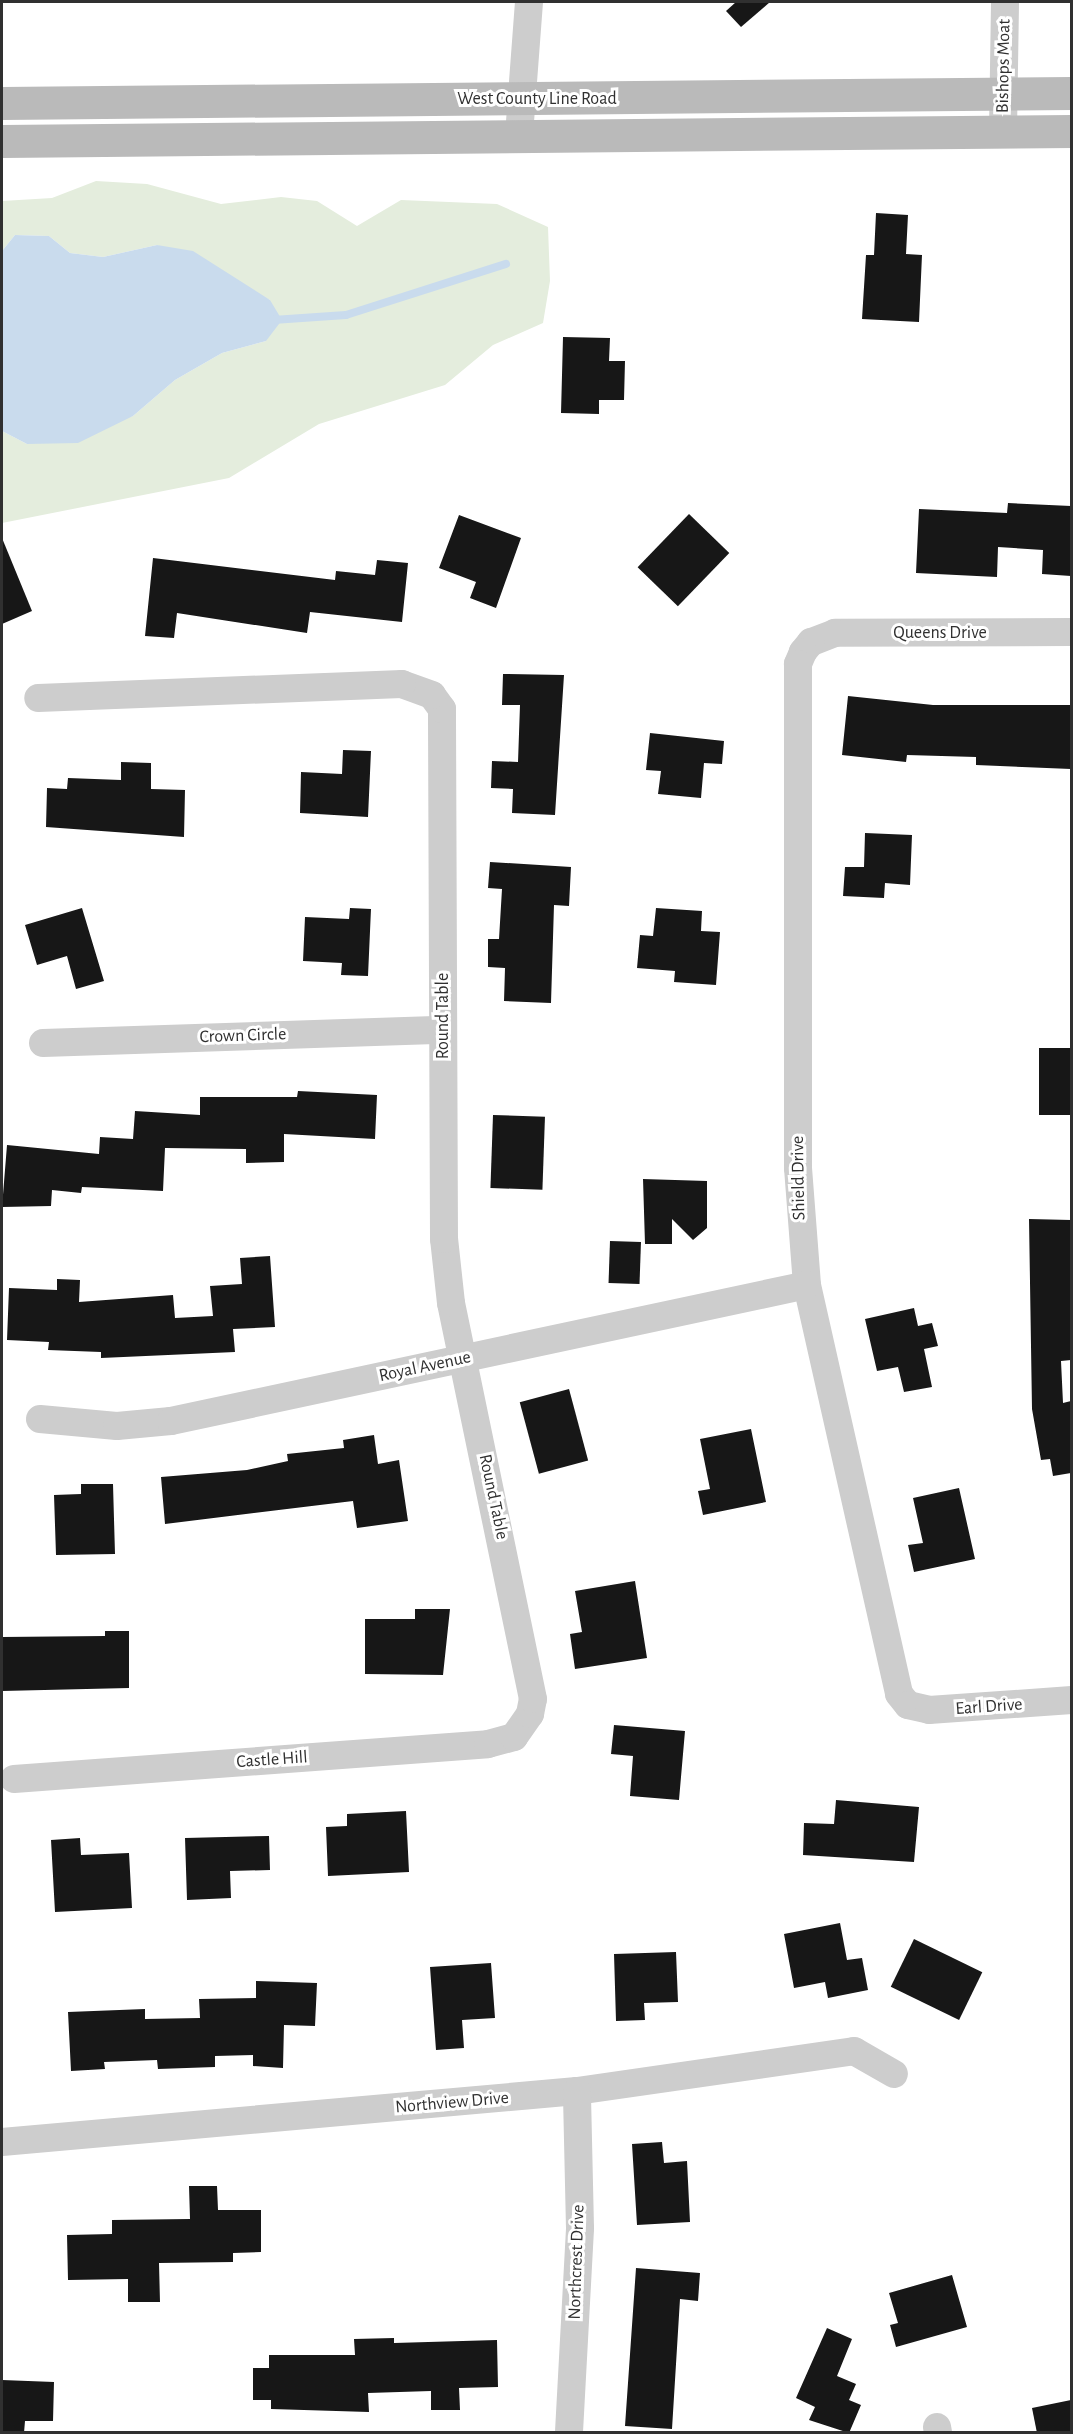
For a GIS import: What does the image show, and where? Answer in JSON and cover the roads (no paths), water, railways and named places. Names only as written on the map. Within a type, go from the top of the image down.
[{"type":"main road","name":"West County Line Road","points":[[2,103],[520,100],[1071,93]]},
{"type":"main road","name":"West County Line Road","points":[[2,141],[1071,130]]},
{"type":"street","points":[[519,135],[529,2]]},
{"type":"street","name":"Bishops Moat","points":[[1003,131],[1005,2]]},
{"type":"street","name":"Queens Drive","points":[[811,642],[835,633],[1071,632]]},
{"type":"street","name":"Shield Drive","points":[[811,642],[798,664],[798,1168],[807,1285],[895,1683],[908,1704]]},
{"type":"street","name":"Round Table","points":[[38,698],[402,684],[432,695],[445,724],[444,1239],[464,1359],[533,1685],[524,1726]]},
{"type":"street","name":"Crown Circle","points":[[43,1043],[443,1030]]},
{"type":"street","name":"Royal Avenue","points":[[40,1419],[117,1426],[171,1421],[807,1285]]},
{"type":"street","name":"Earl Drive","points":[[908,1704],[943,1710],[1071,1701]]},
{"type":"street","name":"Castle Hill","points":[[15,1779],[488,1744],[514,1737],[524,1726]]},
{"type":"street","name":"Northview Drive","points":[[2,2142],[577,2091],[854,2052],[894,2074]]},
{"type":"street","name":"Northcrest Drive","points":[[568,2433],[580,2228],[577,2091]]},
{"type":"water","points":[[15,235],[49,236],[70,253],[103,257],[157,245],[193,251],[270,300],[282,320],[266,341],[222,353],[175,380],[133,416],[78,443],[27,444],[2,431],[2,251]]},
{"type":"waterway","points":[[273,320],[346,315],[506,264]]}]
